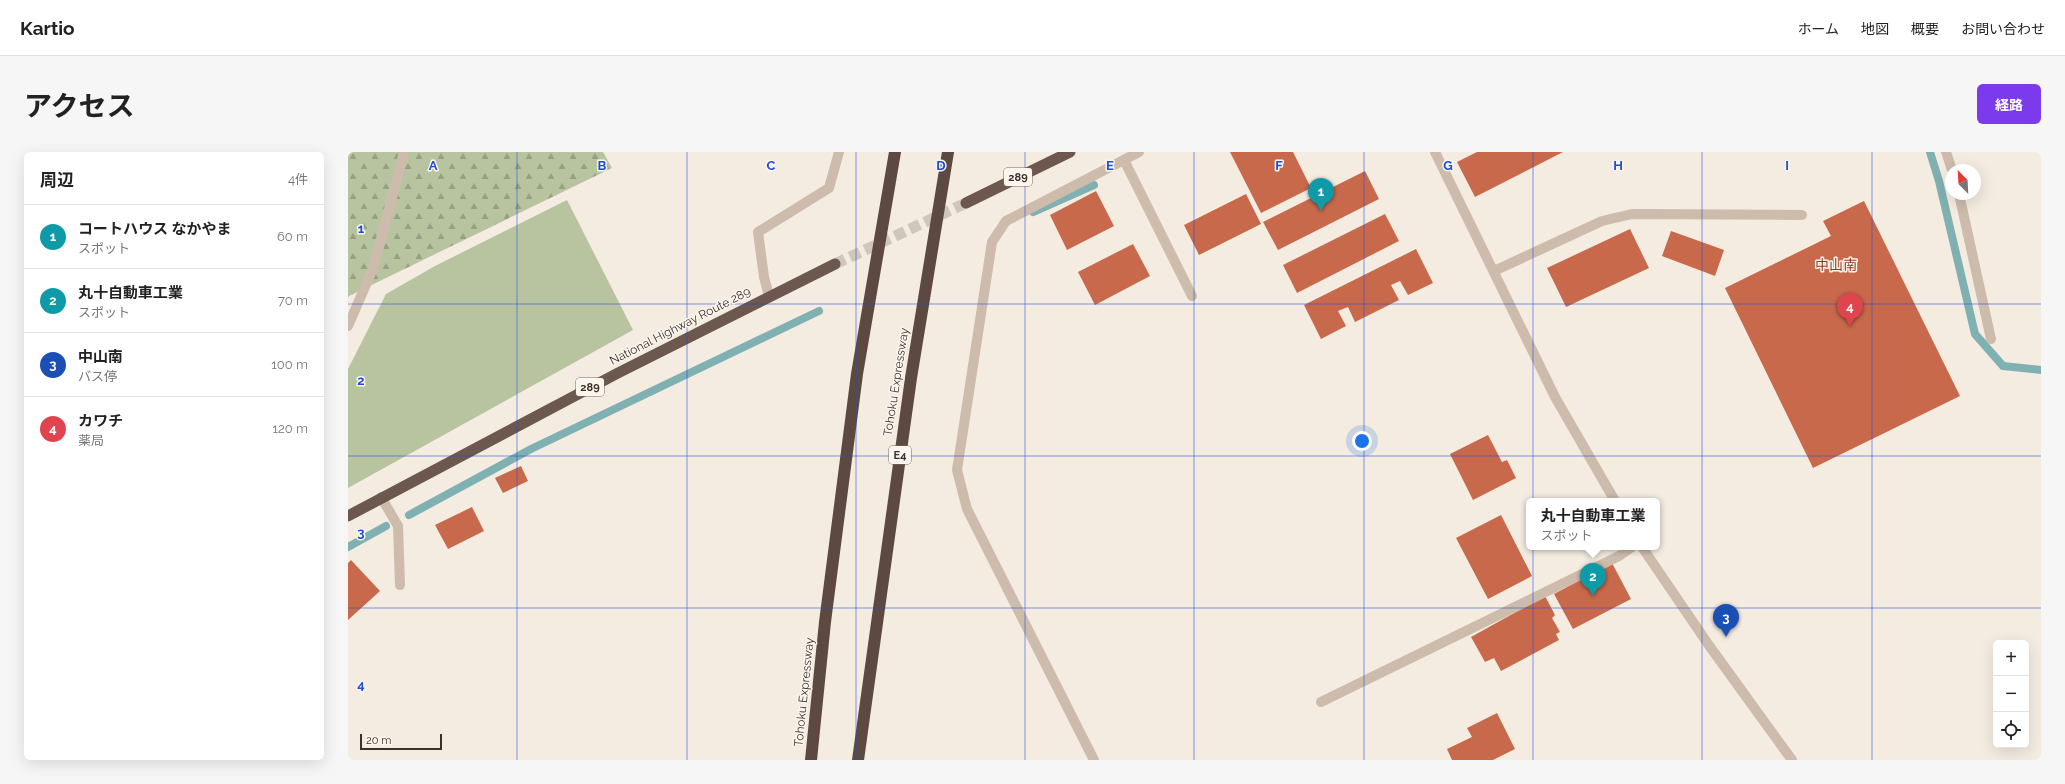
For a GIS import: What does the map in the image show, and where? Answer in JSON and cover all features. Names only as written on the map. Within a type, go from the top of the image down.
[{"type":"highway","name":"Tohoku Expressway","points":[[811,760],[825,622],[857,374],[895,152]]},
{"type":"highway","name":"Tohoku Expressway","points":[[858,760],[910,378],[948,152]]},
{"type":"highway","name":"289","points":[[966,203],[1070,152]]},
{"type":"highway","name":"National Highway Route 289","points":[[348,516],[381,497],[618,372],[835,264]]},
{"type":"street","points":[[348,326],[374,266],[404,152]]},
{"type":"street","points":[[769,296],[764,277],[758,232],[829,188],[839,152]]},
{"type":"street","points":[[1094,760],[966,509],[957,470],[992,242],[1006,221],[1139,152]]},
{"type":"street","points":[[1435,152],[1555,397],[1613,498]]},
{"type":"street","points":[[1946,152],[1950,164]]},
{"type":"street","points":[[1124,160],[1192,296]]},
{"type":"street","points":[[1960,200],[1991,339]]},
{"type":"street","points":[[1494,271],[1602,221],[1632,214],[1802,215]]},
{"type":"street","points":[[381,497],[398,526],[400,586]]},
{"type":"street","points":[[1321,702],[1619,556],[1628,550]]},
{"type":"street","points":[[1644,550],[1708,644],[1792,760]]},
{"type":"green space","points":[[348,152],[603,152],[612,168],[349,296],[348,298]]},
{"type":"green space","points":[[567,200],[633,330],[348,488],[348,369],[386,294],[435,266]]},
{"type":"building","points":[[1230,152],[1293,152],[1311,188],[1261,213]]},
{"type":"building","points":[[1477,152],[1563,152],[1475,197],[1457,162]]},
{"type":"building","points":[[1365,171],[1379,199],[1278,250],[1263,222]]},
{"type":"building","points":[[1096,191],[1114,226],[1067,250],[1050,215]]},
{"type":"building","points":[[1246,194],[1261,224],[1199,255],[1184,225]]},
{"type":"building","points":[[1864,201],[1960,396],[1813,468],[1725,288],[1831,236],[1823,221]]},
{"type":"building","points":[[1385,214],[1399,241],[1297,293],[1283,265]]},
{"type":"building","points":[[1630,229],[1649,268],[1566,307],[1547,268]]},
{"type":"building","points":[[1671,231],[1724,250],[1715,276],[1662,256]]},
{"type":"building","points":[[1133,244],[1150,276],[1095,305],[1078,272]]},
{"type":"building","points":[[1416,249],[1433,283],[1408,295],[1400,281],[1391,285],[1399,300],[1355,322],[1348,307],[1338,311],[1346,326],[1321,339],[1304,305]]},
{"type":"building","points":[[1488,435],[1502,462],[1507,460],[1516,478],[1473,500],[1450,454]]},
{"type":"building","points":[[521,466],[528,481],[503,493],[495,478]]},
{"type":"building","points":[[472,507],[484,531],[448,549],[435,525]]},
{"type":"building","points":[[1501,515],[1532,576],[1488,599],[1456,538]]},
{"type":"building","points":[[351,560],[380,591],[348,620],[348,563]]},
{"type":"building","points":[[1612,563],[1631,599],[1573,629],[1554,594]]},
{"type":"building","points":[[1545,596],[1555,615],[1552,618],[1560,632],[1556,634],[1559,640],[1501,671],[1494,658],[1485,662],[1471,637]]},
{"type":"building","points":[[1497,713],[1515,749],[1493,760],[1452,760],[1447,749],[1472,737],[1467,728]]},
{"type":"waterway","points":[[1930,152],[1939,181],[1975,334],[2003,366],[2041,370]]},
{"type":"waterway","points":[[1033,212],[1094,185]]},
{"type":"waterway","points":[[409,515],[531,449],[819,311]]},
{"type":"waterway","points":[[348,547],[386,526]]},
{"type":"tunnel","points":[[835,264],[966,203]]},
{"type":"place","name":"コートハウス なかやま","points":[[1321,211]]},
{"type":"place","name":"カワチ","points":[[1850,326]]},
{"type":"place","name":"丸十自動車工業","points":[[1593,596]]},
{"type":"place","name":"中山南","points":[[1726,637]]},
{"type":"district","name":"中山南","points":[[1836,265]]}]
